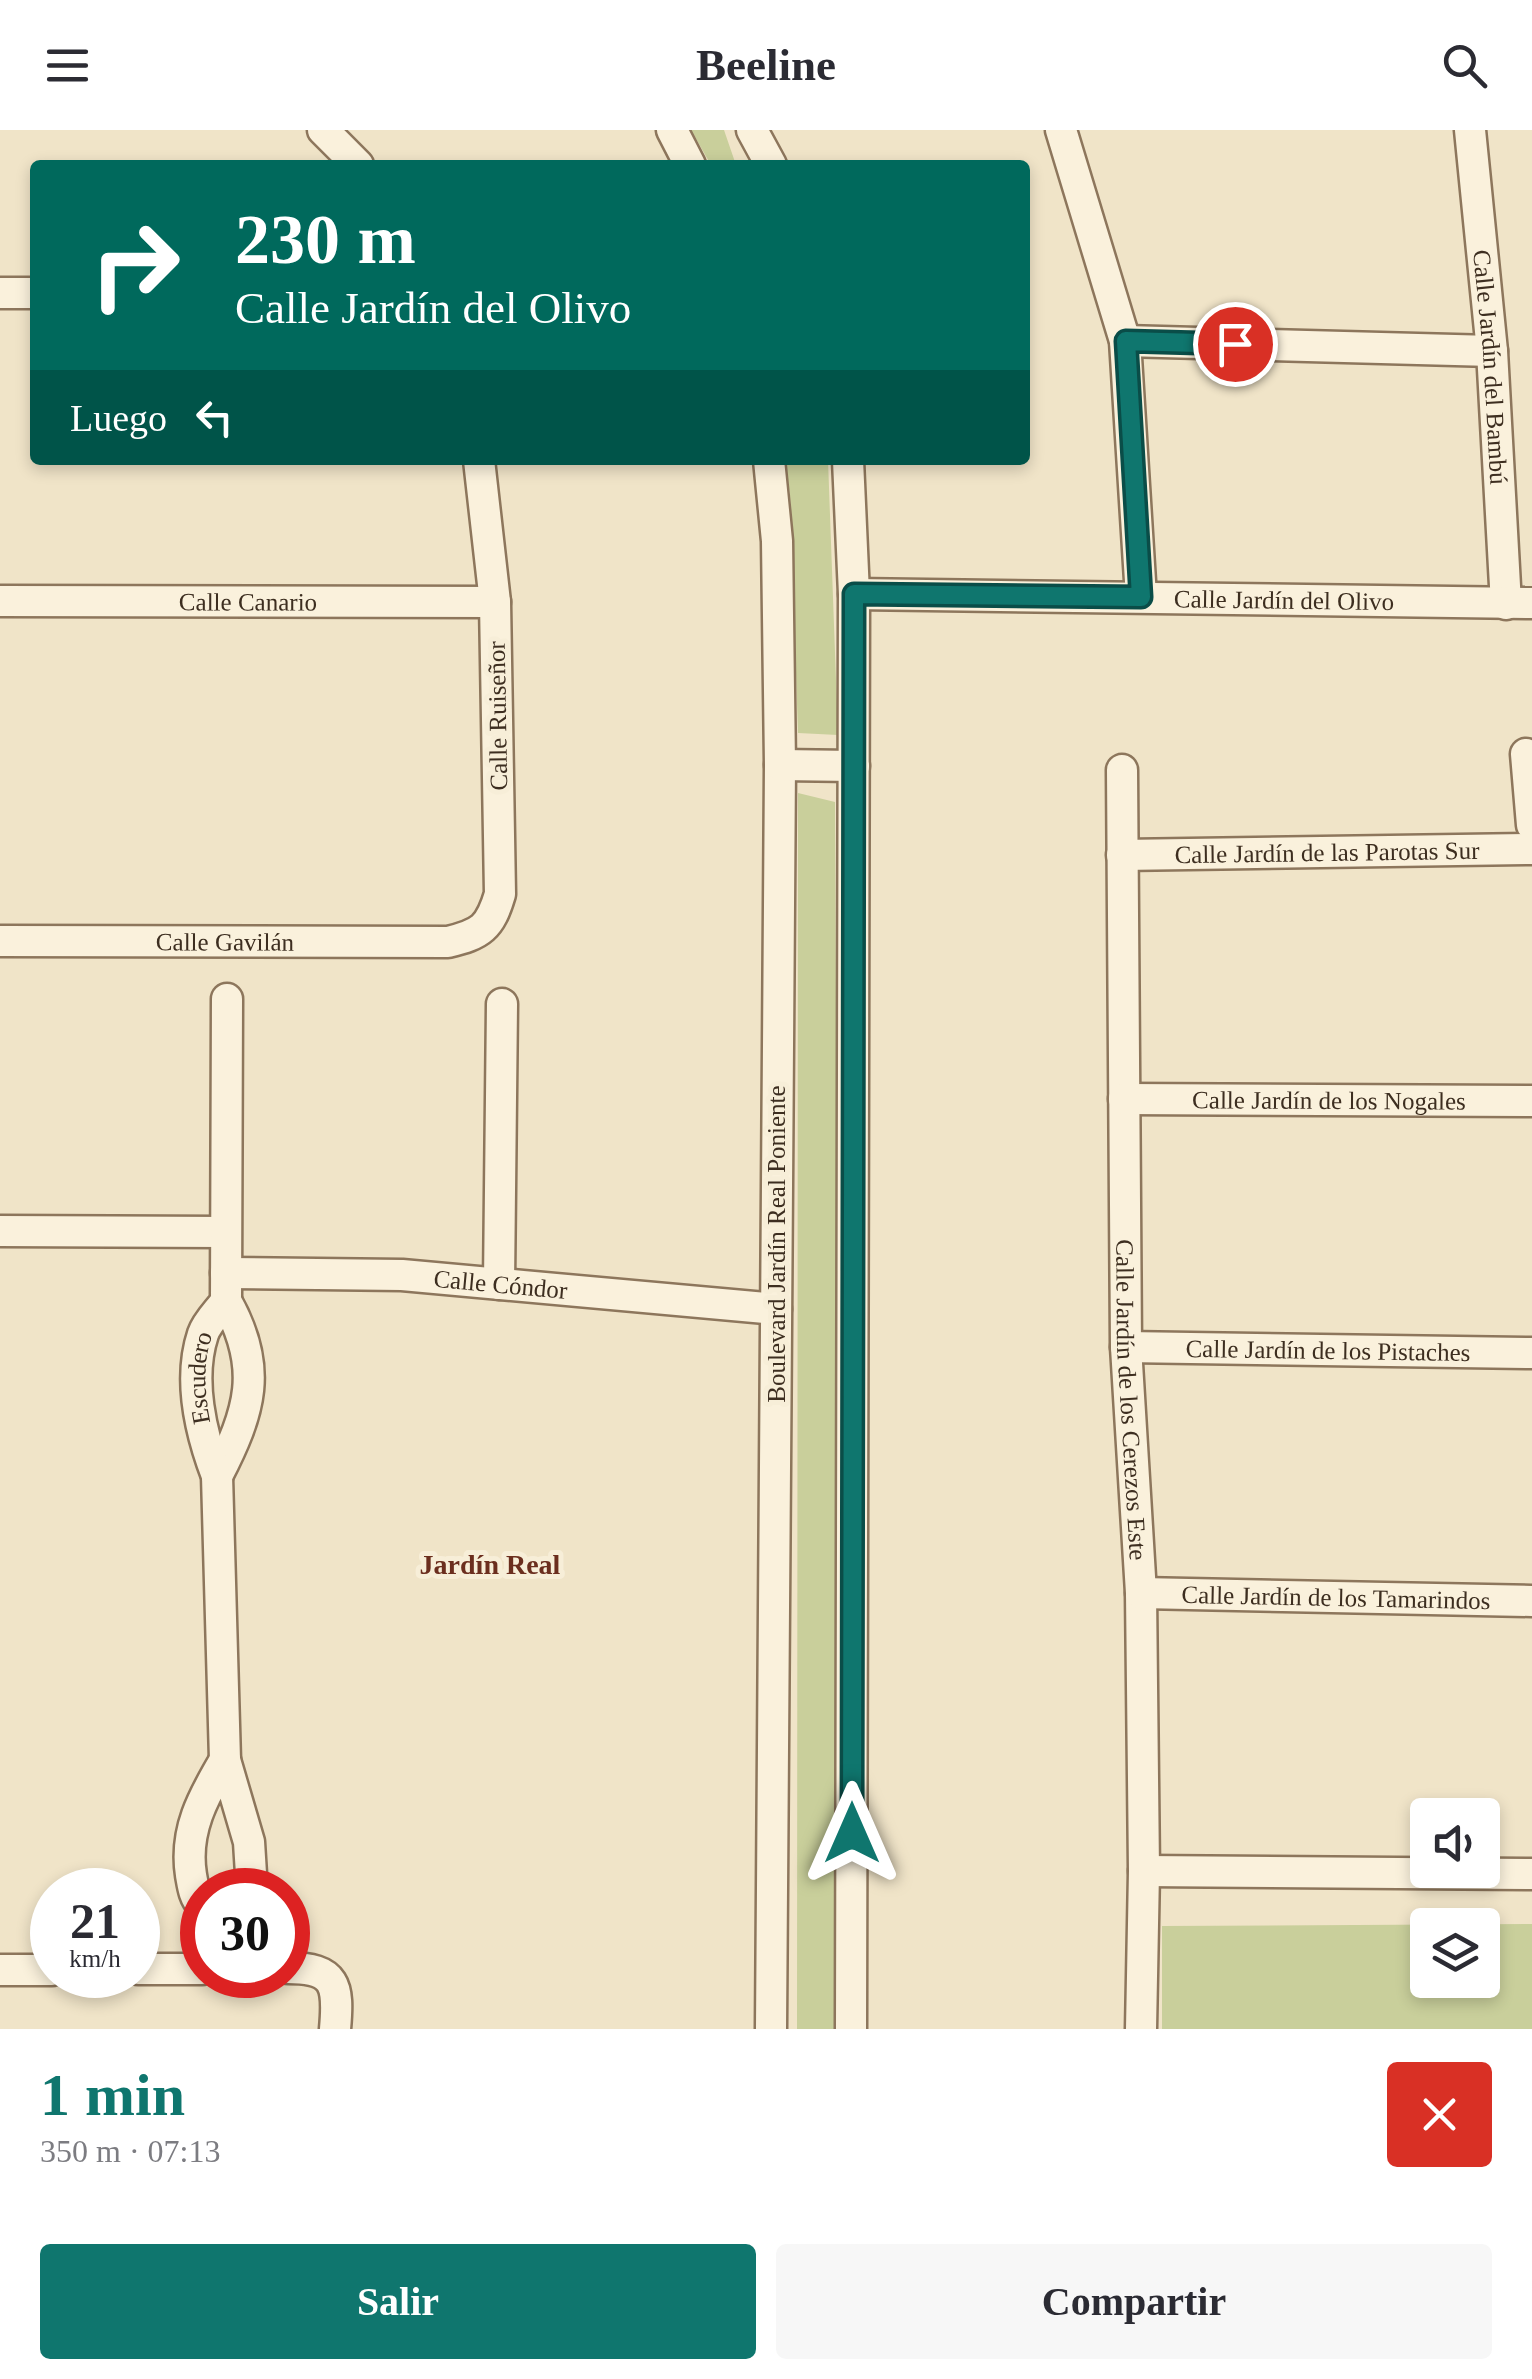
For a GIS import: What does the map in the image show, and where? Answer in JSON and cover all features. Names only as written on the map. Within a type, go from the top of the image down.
[{"type":"street","points":[[323,130],[353,160]]},
{"type":"street","points":[[672,130],[687,160]]},
{"type":"street","points":[[752,130],[768,160]]},
{"type":"street","points":[[1061,130],[1126,341],[1141,597]]},
{"type":"street","name":"Calle Jardín del Bambú","points":[[1470,130],[1519,604]]},
{"type":"street","points":[[0,293],[30,293]]},
{"type":"street","points":[[1126,341],[1492,351]]},
{"type":"street","name":"Calle Ruiseñor","points":[[448,942],[475,935],[494,918],[500,894],[495,602],[479,465]]},
{"type":"street","name":"Boulevard Jardín Real Poniente","points":[[770,465],[777,542],[780,765],[771,2029]]},
{"type":"street","points":[[848,465],[854,594],[851,2029]]},
{"type":"street","name":"Calle Jardín del Olivo","points":[[854,594],[1519,604]]},
{"type":"street","name":"Calle Canario","points":[[0,600],[495,602]]},
{"type":"street","points":[[1526,754],[1532,825]]},
{"type":"street","points":[[780,765],[854,766]]},
{"type":"street","name":"Calle Jardín de los Cerezos Este","points":[[1122,770],[1126,1347],[1141,1592],[1141,2029]]},
{"type":"street","name":"Calle Jardín de las Parotas Sur","points":[[1122,855],[1532,849]]},
{"type":"street","name":"Calle Gavilán","points":[[0,941],[448,942]]},
{"type":"street","points":[[217,1476],[241,1429],[249,1399],[249,1357],[226,1287],[226,999]]},
{"type":"street","points":[[499,1284],[502,1004]]},
{"type":"street","name":"Calle Jardín de los Nogales","points":[[1124,1098],[1532,1101]]},
{"type":"street","points":[[0,1230],[224,1232]]},
{"type":"street","name":"Calle Cóndor","points":[[226,1287],[402,1275],[776,1309]]},
{"type":"street","name":"Escudero","points":[[225,1760],[217,1476],[202,1434],[198,1358],[204,1331],[226,1287]]},
{"type":"street","name":"Calle Jardín de los Pistaches","points":[[1126,1347],[1532,1354]]},
{"type":"street","name":"Calle Jardín de los Tamarindos","points":[[1141,1592],[1532,1601]]},
{"type":"street","points":[[225,1760],[249,1842],[251,1868]]},
{"type":"street","points":[[190,1868],[192,1826],[225,1760]]},
{"type":"street","points":[[1144,1871],[1532,1874]]},
{"type":"street","points":[[310,1968],[332,1980],[338,1998],[335,2029]]},
{"type":"street","points":[[0,1970],[30,1970]]},
{"type":"green space","points":[[691,130],[724,130],[734,160],[708,160]]},
{"type":"green space","points":[[786,465],[828,465],[838,735],[798,733]]},
{"type":"green space","points":[[798,793],[835,802],[841,2029],[797,2029]]},
{"type":"green space","points":[[1500,1924],[1532,1924],[1532,2029],[1162,2029],[1162,1926],[1410,1925],[1410,1998],[1500,1998]]},
{"type":"district","name":"Jardín Real","points":[[490,1564]]},
{"type":"route","points":[[852,1833],[854,594],[1141,597],[1126,341],[1235,344]]}]
